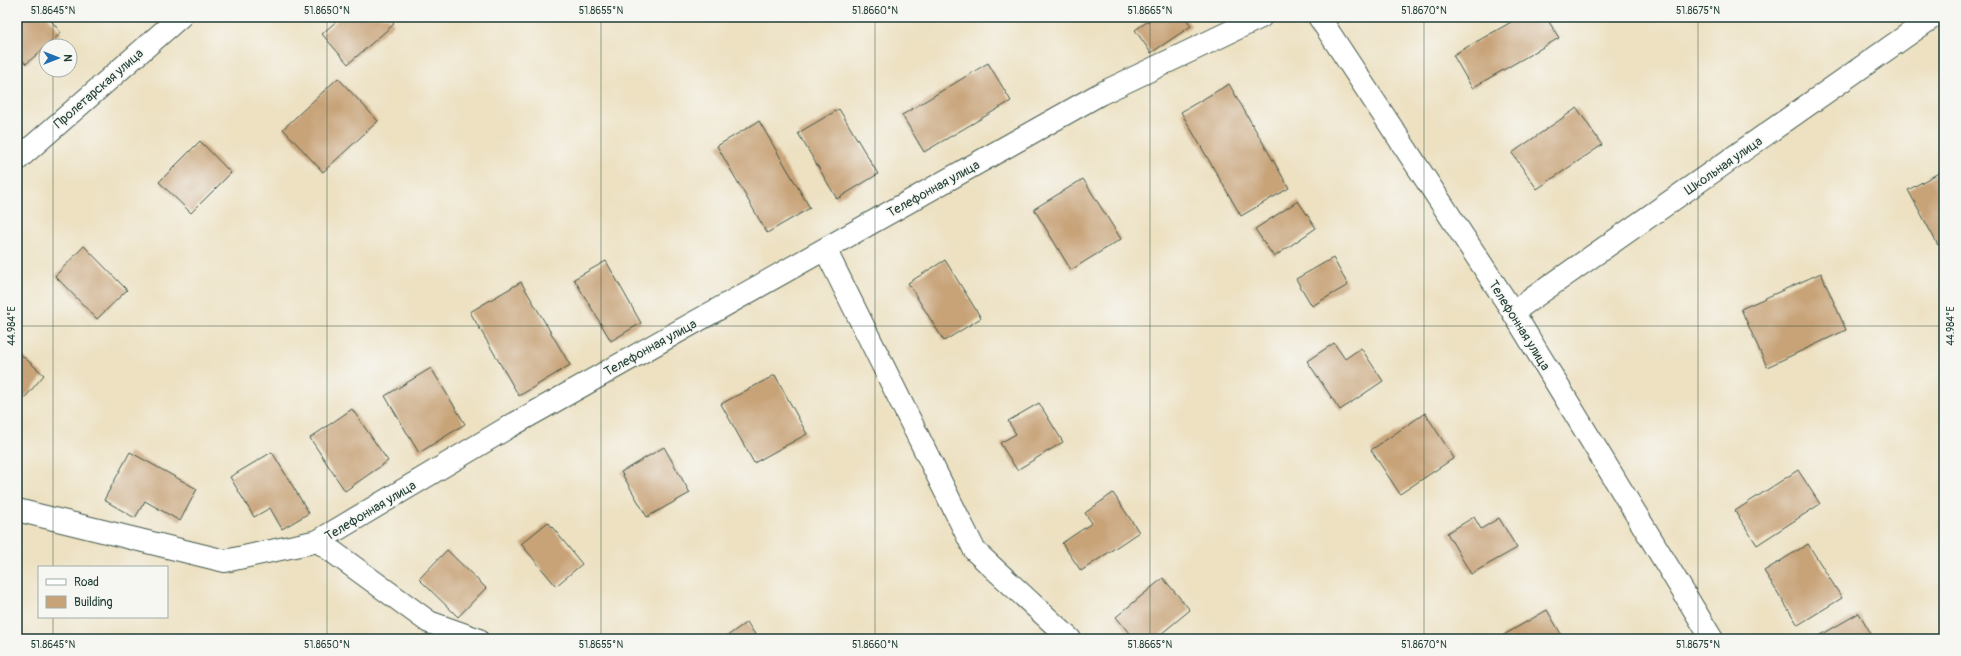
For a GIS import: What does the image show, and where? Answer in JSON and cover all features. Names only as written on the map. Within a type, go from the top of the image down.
[{"type":"street","name":"Пролетарская улица","points":[[17,160],[180,17]]},
{"type":"street","name":"Телефонная улица","points":[[17,510],[225,562],[318,541],[506,428],[1100,94],[1261,17]]},
{"type":"street","name":"Телефонная улица","points":[[1319,17],[1513,312],[1712,639]]},
{"type":"street","name":"Школьная улица","points":[[1513,312],[1933,17]]},
{"type":"street","points":[[825,249],[975,551],[1070,639]]},
{"type":"street","points":[[318,541],[429,622],[477,639]]},
{"type":"building","points":[[17,17],[48,17],[61,33],[55,38],[38,38],[38,53],[26,64],[17,53]]},
{"type":"building","points":[[341,17],[388,17],[394,24],[348,64],[322,34]]},
{"type":"building","points":[[1154,17],[1185,17],[1191,26],[1151,53],[1135,30]]},
{"type":"building","points":[[1520,17],[1546,17],[1559,38],[1472,88],[1453,55]]},
{"type":"building","points":[[988,63],[1011,101],[924,152],[902,115]]},
{"type":"building","points":[[338,78],[378,121],[323,172],[283,129]]},
{"type":"building","points":[[1229,84],[1289,188],[1241,216],[1181,112]]},
{"type":"building","points":[[1577,108],[1602,145],[1537,189],[1512,153]]},
{"type":"building","points":[[839,109],[878,174],[837,199],[798,133]]},
{"type":"building","points":[[759,121],[810,208],[767,233],[717,146]]},
{"type":"building","points":[[200,141],[231,173],[191,213],[159,182]]},
{"type":"building","points":[[1944,170],[1944,241],[1938,245],[1908,190]]},
{"type":"building","points":[[1083,179],[1121,239],[1071,270],[1034,209]]},
{"type":"building","points":[[1298,201],[1316,228],[1274,257],[1255,229]]},
{"type":"building","points":[[84,246],[127,290],[97,319],[55,276]]},
{"type":"building","points":[[1333,258],[1348,285],[1312,306],[1296,279]]},
{"type":"building","points":[[945,260],[981,318],[944,341],[908,283]]},
{"type":"building","points":[[606,261],[641,323],[611,341],[574,279]]},
{"type":"building","points":[[1821,273],[1846,330],[1767,367],[1741,309]]},
{"type":"building","points":[[521,282],[570,365],[519,396],[470,312]]},
{"type":"building","points":[[1334,343],[1345,359],[1361,348],[1383,381],[1340,410],[1307,361]]},
{"type":"building","points":[[17,351],[44,375],[17,407]]},
{"type":"building","points":[[431,368],[465,424],[419,453],[385,396]]},
{"type":"building","points":[[775,375],[807,434],[754,463],[721,404]]},
{"type":"building","points":[[1039,403],[1063,442],[1017,470],[1000,443],[1016,434],[1008,421]]},
{"type":"building","points":[[352,409],[388,461],[345,491],[310,438]]},
{"type":"building","points":[[1425,413],[1454,458],[1400,494],[1371,450]]},
{"type":"building","points":[[664,447],[690,493],[647,517],[621,472]]},
{"type":"building","points":[[130,452],[197,489],[180,521],[145,501],[135,518],[104,500]]},
{"type":"building","points":[[272,452],[309,513],[282,529],[270,508],[254,517],[230,477]]},
{"type":"building","points":[[1798,470],[1820,504],[1757,545],[1735,511]]},
{"type":"building","points":[[1113,493],[1139,532],[1081,571],[1062,543],[1092,523],[1085,513]]},
{"type":"building","points":[[1474,517],[1481,529],[1499,518],[1517,548],[1471,574],[1447,533]]},
{"type":"building","points":[[548,522],[582,564],[556,586],[521,544]]},
{"type":"building","points":[[1808,544],[1842,598],[1798,625],[1764,571]]},
{"type":"building","points":[[447,550],[486,588],[458,617],[419,579]]},
{"type":"building","points":[[1163,578],[1190,610],[1155,639],[1134,639],[1116,617]]},
{"type":"building","points":[[1547,610],[1564,639],[1503,639],[1502,636]]},
{"type":"building","points":[[1859,613],[1874,639],[1814,639]]},
{"type":"building","points":[[747,622],[758,639],[723,639]]}]
